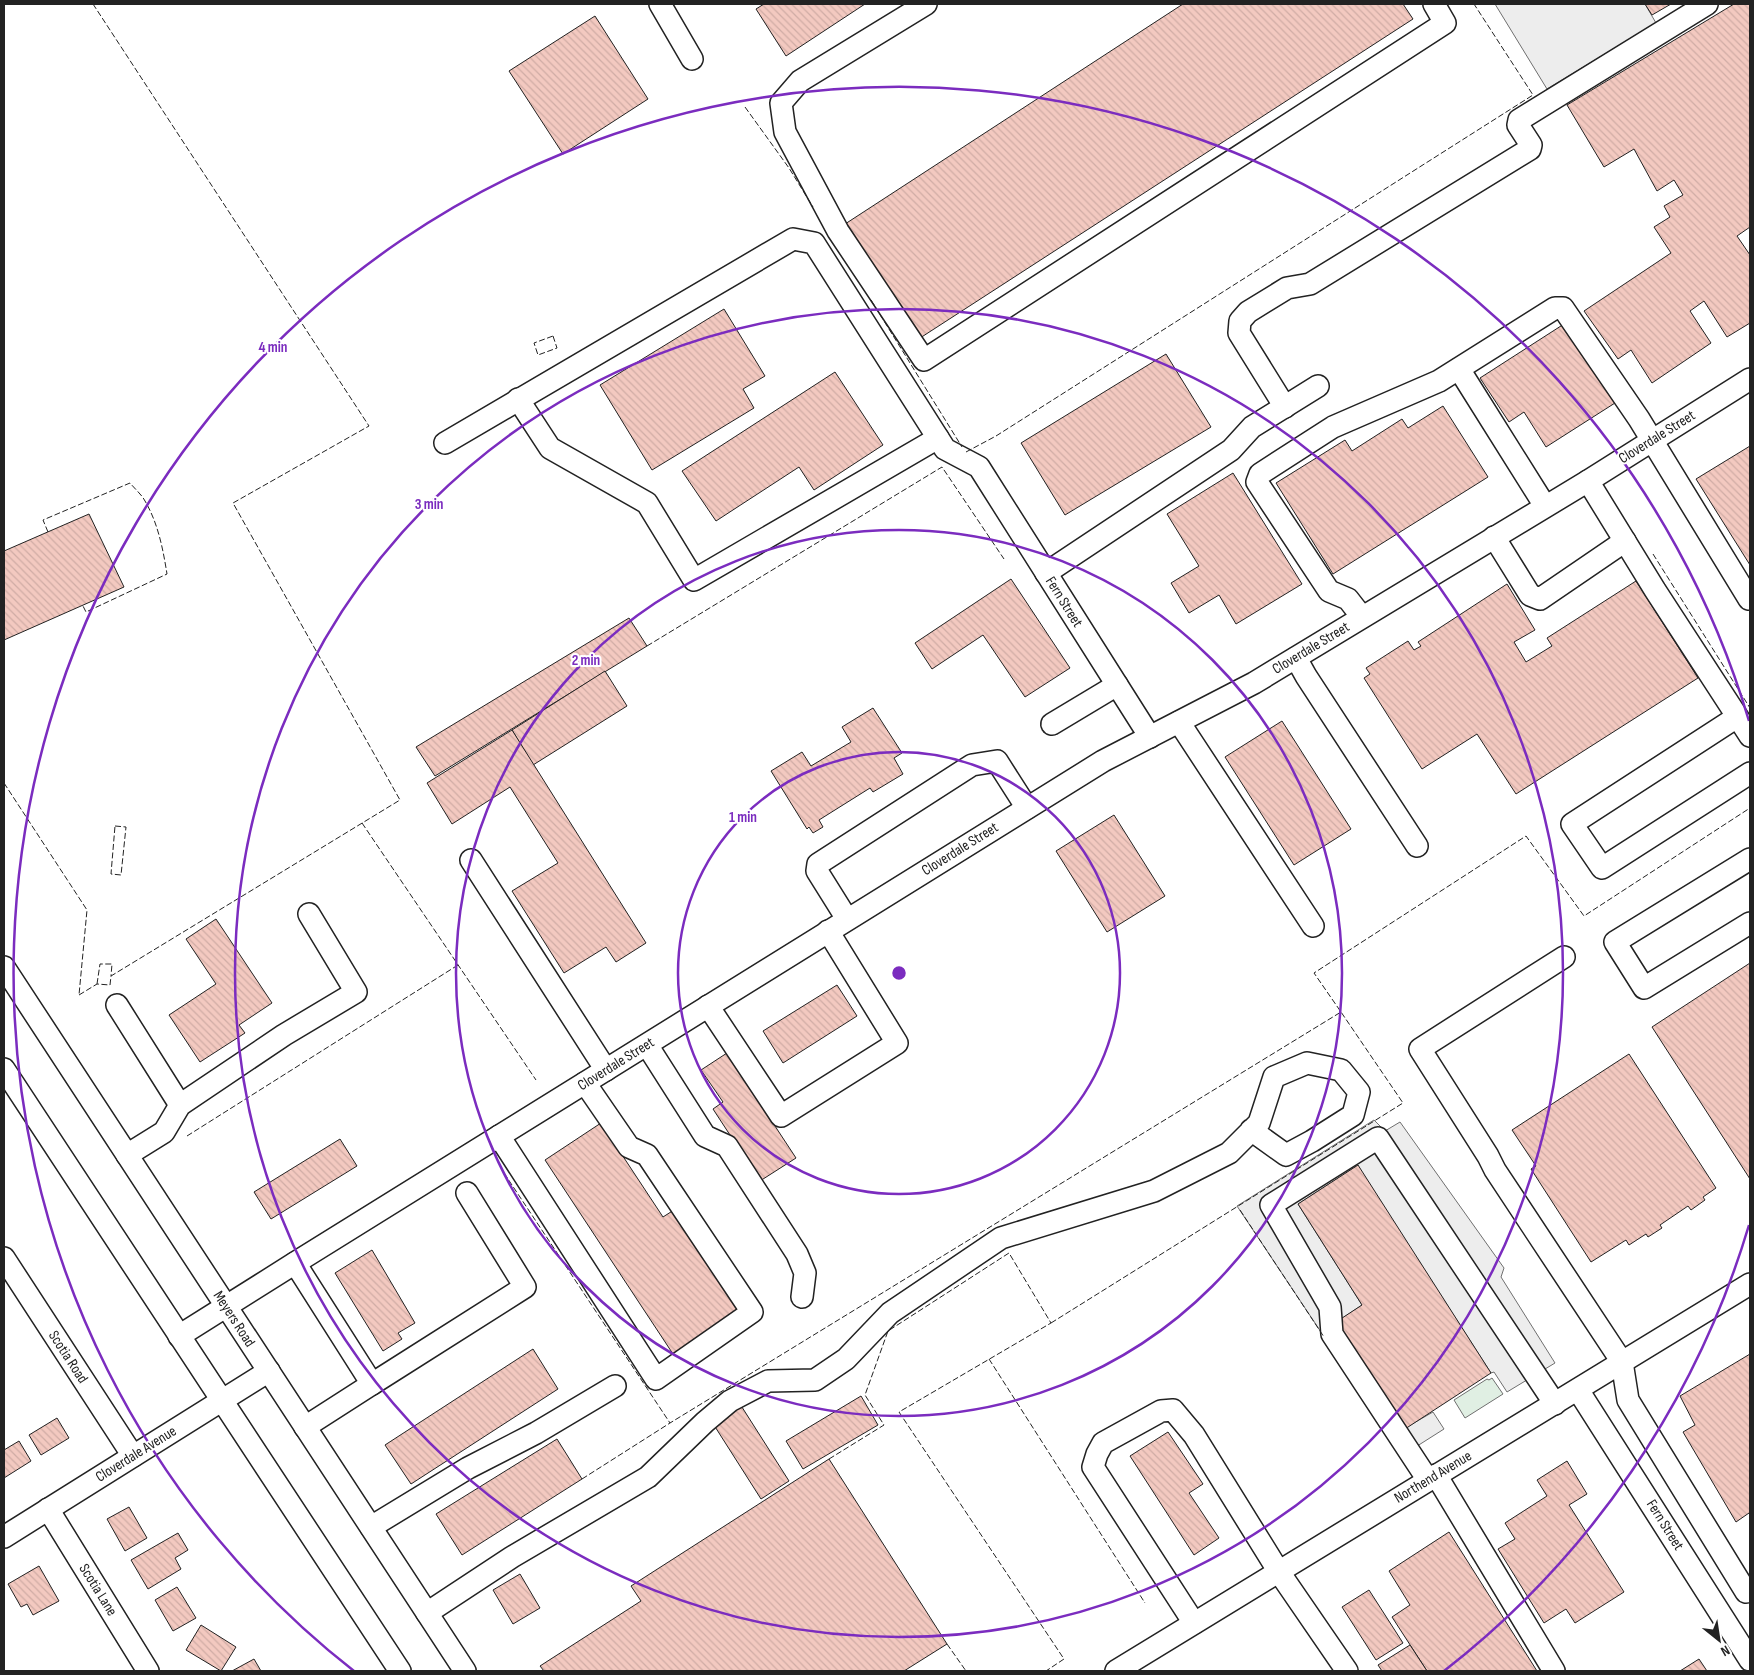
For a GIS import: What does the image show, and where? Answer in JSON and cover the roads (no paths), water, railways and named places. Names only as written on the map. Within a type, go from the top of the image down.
[{"type":"street","points":[[660,4],[692,60]]},
{"type":"street","points":[[926,4],[800,81],[781,103],[785,132],[838,231],[924,360],[1445,23],[1434,4]]},
{"type":"street","points":[[1285,406],[1240,333],[1240,321],[1248,312],[1287,288],[1310,284],[1530,149],[1531,145],[1518,125],[1518,120],[1707,4]]},
{"type":"street","points":[[446,443],[518,399],[793,239],[814,243],[938,438],[694,580],[647,503],[550,448],[518,399]]},
{"type":"street","points":[[1362,617],[1348,598],[1329,591],[1257,482],[1260,474],[1333,427],[1439,381],[1555,308],[1563,308],[1652,440],[1750,599]]},
{"type":"street","points":[[1458,369],[1545,506]]},
{"type":"street","name":"Cloverdale Street","points":[[179,1336],[1103,761],[1254,683],[1588,481],[1750,379]]},
{"type":"street","points":[[1046,573],[1231,450],[1252,427],[1318,386]]},
{"type":"street","name":"Fern Street","points":[[938,438],[945,449],[979,467],[1150,737]]},
{"type":"street","points":[[1588,481],[1655,590],[1750,736]]},
{"type":"street","points":[[1494,537],[1530,595],[1540,599],[1625,541]]},
{"type":"street","points":[[1296,658],[1417,846]]},
{"type":"street","points":[[1052,724],[1116,685]]},
{"type":"street","points":[[1737,717],[1572,824],[1602,868],[1750,773]]},
{"type":"street","points":[[1179,722],[1313,926]]},
{"type":"street","points":[[847,919],[817,871],[818,864],[972,765],[997,761],[1027,808]]},
{"type":"street","points":[[1750,858],[1615,942],[1644,988],[1750,922]]},
{"type":"street","points":[[470,860],[606,1070]]},
{"type":"street","points":[[127,1155],[164,1132],[180,1105],[284,1035],[356,992],[309,914]]},
{"type":"street","points":[[708,1006],[782,1116],[897,1043],[828,931]]},
{"type":"street","points":[[1564,957],[1420,1050],[1495,1170],[1622,1362],[1628,1400],[1746,1592]]},
{"type":"street","name":"Meyers Road","points":[[4,967],[465,1671]]},
{"type":"street","points":[[117,1005],[180,1105]]},
{"type":"street","points":[[647,1045],[705,1136],[727,1146],[798,1254],[805,1273],[802,1296]]},
{"type":"street","points":[[427,1613],[512,1558],[648,1477],[730,1400],[768,1381],[815,1380],[846,1359],[890,1313],[1001,1238],[1154,1191],[1229,1154],[1251,1130],[1259,1123],[1274,1077],[1307,1063],[1341,1070],[1359,1092],[1353,1115],[1286,1155],[1251,1130]]},
{"type":"street","points":[[4,1068],[400,1671]]},
{"type":"street","points":[[499,1136],[656,1379],[752,1312],[647,1156],[629,1147],[585,1083]]},
{"type":"street","points":[[1554,1671],[1432,1478],[1332,1334],[1330,1307],[1271,1205],[1378,1138],[1555,1404]]},
{"type":"street","points":[[305,1427],[525,1287],[466,1193]]},
{"type":"street","name":"Scotia Road","points":[[4,1258],[133,1456]]},
{"type":"street","points":[[294,1263],[372,1384]]},
{"type":"street","name":"Northend Avenue","points":[[1116,1671],[1750,1284]]},
{"type":"street","name":"Cloverdale Avenue","points":[[4,1537],[269,1372]]},
{"type":"street","points":[[371,1527],[468,1468],[536,1433],[615,1386]]},
{"type":"street","name":"Fern Street","points":[[1578,1390],[1750,1660]]},
{"type":"street","points":[[1194,1623],[1093,1467],[1103,1443],[1161,1411],[1173,1410],[1194,1435],[1279,1572],[1347,1671]]},
{"type":"street","name":"Scotia Lane","points":[[48,1509],[148,1671]]}]
